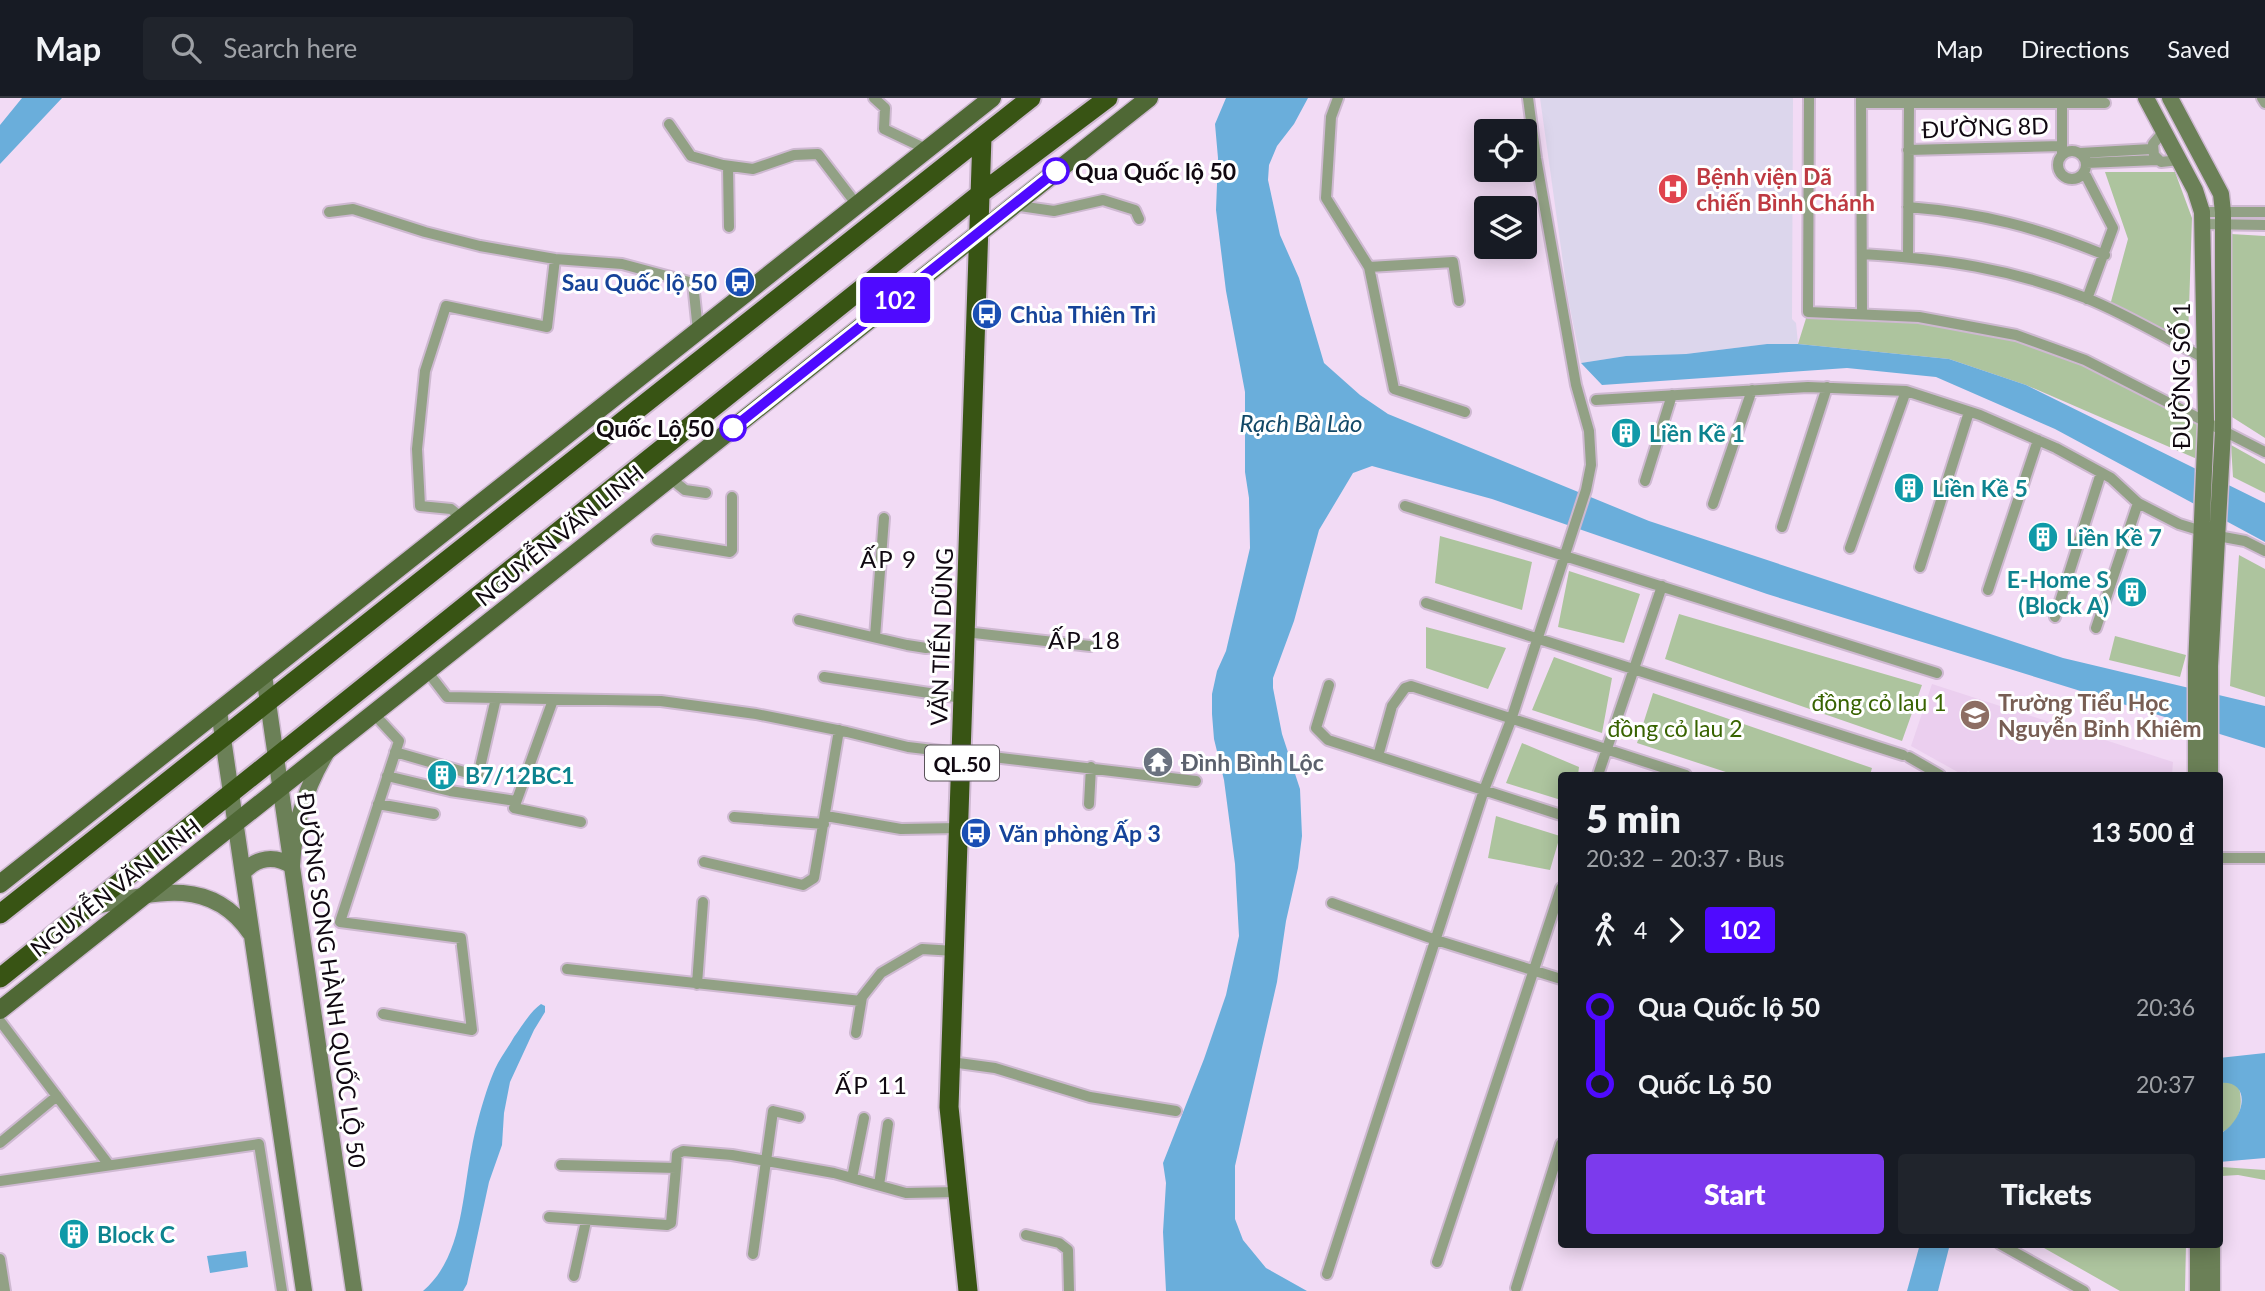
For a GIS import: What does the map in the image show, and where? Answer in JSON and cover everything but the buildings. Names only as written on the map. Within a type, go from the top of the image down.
[{"type":"highway","points":[[0,914],[1031,98]]},
{"type":"highway","name":"NGUYỄN VĂN LINH","points":[[0,978],[979,194],[1108,98]]},
{"type":"highway","name":"QL.50","points":[[978,235],[982,137]]},
{"type":"highway","name":"VĂN TIẾN DŨNG","points":[[968,1291],[949,1107],[978,235]]},
{"type":"main road","name":"NGUYỄN VĂN LINH","points":[[0,1010],[1149,98]]},
{"type":"main road","name":"ĐƯỜNG SỐ 1","points":[[2146,98],[2195,190],[2202,218],[2206,359],[2204,462],[2210,528]]},
{"type":"main road","name":"ĐƯỜNG SỐ 1","points":[[2169,98],[2221,194],[2223,218],[2223,431],[2221,468],[2210,528],[2203,666],[2203,755]]},
{"type":"main road","points":[[0,884],[986,100]]},
{"type":"main road","name":"QL.50","points":[[982,137],[986,100]]},
{"type":"main road","points":[[2164,131],[2183,122]]},
{"type":"main road","name":"ĐƯỜNG SONG HÀNH QUỐC LỘ 50","points":[[264,675],[354,1291]]},
{"type":"main road","points":[[219,711],[304,1291]]},
{"type":"main road","points":[[243,873],[253,863],[266,859],[280,860],[292,866],[294,836],[301,806],[328,750]]},
{"type":"main road","points":[[2197,772],[2203,755]]},
{"type":"main road","points":[[2203,755],[2209,772]]},
{"type":"main road","points":[[87,908],[147,894],[179,891],[210,899],[238,918],[252,935]]},
{"type":"main road","points":[[2197,1248],[2198,1291]]},
{"type":"main road","points":[[2212,1248],[2212,1291]]},
{"type":"street","points":[[874,98],[885,108],[884,129],[926,149]]},
{"type":"street","points":[[1338,98],[1331,117],[1325,198],[1369,267],[1394,389],[1465,412]]},
{"type":"street","points":[[1327,1274],[1484,790],[1511,720],[1586,490],[1591,465],[1589,430],[1576,385],[1528,98]]},
{"type":"street","points":[[1809,98],[1808,312],[1919,317],[2015,335],[2085,359],[2265,452]]},
{"type":"street","points":[[2262,98],[2265,103]]},
{"type":"street","points":[[1862,314],[1861,100],[1909,103],[2105,103]]},
{"type":"street","points":[[1908,257],[1909,103]]},
{"type":"street","points":[[2062,103],[2062,150],[2057,163],[2063,176],[2077,179],[2083,163]]},
{"type":"street","points":[[669,124],[691,156],[728,166],[753,169],[794,155],[818,154],[857,205]]},
{"type":"street","points":[[2154,155],[2155,139],[2164,131]]},
{"type":"street","name":"ĐƯỜNG 8D","points":[[1908,150],[2062,150]]},
{"type":"street","points":[[2062,150],[2071,151],[2083,163],[2113,228],[2087,299]]},
{"type":"street","points":[[2083,163],[2154,155],[2167,163],[2179,160]]},
{"type":"street","points":[[728,166],[729,227]]},
{"type":"street","points":[[1012,205],[1054,211],[1102,200],[1135,209],[1139,219]]},
{"type":"street","points":[[1908,207],[1951,210],[2003,220],[2057,235],[2105,255]]},
{"type":"street","points":[[329,212],[353,209],[469,243],[555,259],[622,264],[693,283],[698,331]]},
{"type":"street","points":[[2202,218],[2265,212]]},
{"type":"street","points":[[2223,218],[2265,225]]},
{"type":"street","points":[[1862,254],[1981,267],[2027,278],[2087,299],[2206,359]]},
{"type":"street","points":[[462,518],[451,509],[419,506],[417,449],[425,371],[446,306],[547,327],[555,259]]},
{"type":"street","points":[[1369,267],[1453,262],[1459,301]]},
{"type":"street","points":[[1782,527],[1827,387]]},
{"type":"street","points":[[1596,400],[1827,387],[1906,391],[1969,412],[2038,440],[2111,478],[2138,503],[2179,524],[2210,528],[2265,551]]},
{"type":"street","points":[[1713,504],[1752,390]]},
{"type":"street","points":[[1850,548],[1906,391]]},
{"type":"street","points":[[1645,481],[1672,395]]},
{"type":"street","points":[[1920,567],[1969,412]]},
{"type":"street","points":[[1988,590],[2038,440]]},
{"type":"street","points":[[2055,617],[2101,473]]},
{"type":"street","points":[[670,478],[685,490],[706,493]]},
{"type":"street","points":[[657,540],[730,552],[732,497]]},
{"type":"street","points":[[2096,628],[2138,503]]},
{"type":"street","points":[[1405,506],[1937,673]]},
{"type":"street","points":[[875,637],[884,518]]},
{"type":"street","points":[[1599,772],[1661,586]]},
{"type":"street","points":[[1426,603],[1906,756],[1935,772]]},
{"type":"street","points":[[799,620],[907,645],[926,648],[942,646]]},
{"type":"street","points":[[965,632],[1090,646]]},
{"type":"street","points":[[427,671],[447,697],[693,704],[839,730],[908,747],[1196,781]]},
{"type":"street","points":[[824,677],[962,698]]},
{"type":"street","points":[[1329,685],[1316,728],[1328,740],[1558,814]]},
{"type":"street","points":[[1378,756],[1392,706],[1405,688],[1411,686],[1677,772]]},
{"type":"street","points":[[395,752],[478,776],[496,698]]},
{"type":"street","points":[[554,700],[514,808],[580,822]]},
{"type":"street","points":[[374,714],[399,741],[340,922],[461,938],[472,1030],[383,1014]]},
{"type":"street","points":[[704,862],[803,884],[814,878],[839,730]]},
{"type":"street","points":[[1089,804],[1091,767]]},
{"type":"street","points":[[387,776],[450,791],[516,801]]},
{"type":"street","points":[[378,804],[435,814]]},
{"type":"street","points":[[734,817],[825,820],[901,829],[959,828]]},
{"type":"street","points":[[2223,858],[2265,858]]},
{"type":"street","points":[[1437,1262],[1558,897]]},
{"type":"street","points":[[697,984],[704,902]]},
{"type":"street","points":[[1332,903],[1436,940],[1558,978]]},
{"type":"street","points":[[856,1033],[861,1001],[881,973],[922,949],[955,951]]},
{"type":"street","points":[[567,969],[861,1001]]},
{"type":"street","points":[[0,1021],[4,1036],[57,1096],[109,1165]]},
{"type":"street","points":[[951,1062],[995,1069],[1090,1097],[1176,1111]]},
{"type":"street","points":[[0,1143],[57,1096]]},
{"type":"street","points":[[753,1254],[773,1111],[799,1117]]},
{"type":"street","points":[[852,1178],[864,1118]]},
{"type":"street","points":[[878,1185],[888,1124]]},
{"type":"street","points":[[0,1181],[259,1144],[282,1291]]},
{"type":"street","points":[[549,1217],[667,1225],[671,1223],[677,1154],[683,1151],[732,1155],[852,1178],[906,1193],[958,1192]]},
{"type":"street","points":[[1516,1288],[1558,1154]]},
{"type":"street","points":[[561,1165],[677,1168]]},
{"type":"street","points":[[574,1276],[586,1221]]},
{"type":"street","points":[[1026,1235],[1059,1243],[1068,1250],[1069,1291]]},
{"type":"street","points":[[2007,1248],[2084,1291]]},
{"type":"street","points":[[0,1259],[5,1291]]},
{"type":"shaded area","name":"Bệnh viện Dã chiến Bình Chánh","points":[[1540,98],[1793,98],[1792,319],[1796,323],[1798,344],[1767,344],[1686,354],[1626,356],[1581,363],[1568,298]]},
{"type":"shaded area","name":"Trường Tiểu Học Nguyễn Bỉnh Khiêm","points":[[1932,684],[2173,762],[2172,772],[1958,772],[1911,746]]},
{"type":"green space","points":[[2105,172],[2175,172],[2192,218],[2188,338],[2109,309],[2128,239]]},
{"type":"green space","points":[[2231,234],[2265,236],[2265,438],[2232,417]]},
{"type":"green space","points":[[1808,312],[1952,322],[2085,360],[2206,422],[2204,462],[2026,385],[1949,359],[1798,344]]},
{"type":"green space","points":[[2231,445],[2265,464],[2265,493],[2233,477]]},
{"type":"green space","points":[[1440,536],[1532,562],[1522,610],[1435,583]]},
{"type":"green space","points":[[2239,555],[2265,569],[2265,697],[2230,686]]},
{"type":"green space","points":[[1569,571],[1640,594],[1624,643],[1558,627]]},
{"type":"green space","name":"đồng cỏ lau 1","points":[[1679,614],[1922,685],[1902,741],[1665,659]]},
{"type":"green space","points":[[1426,627],[1506,648],[1488,689],[1426,668]]},
{"type":"green space","points":[[2115,636],[2186,655],[2180,677],[2109,660]]},
{"type":"green space","points":[[1554,657],[1612,678],[1602,733],[1532,710]]},
{"type":"green space","name":"đồng cỏ lau 2","points":[[1653,693],[1872,768],[1871,772],[1726,772],[1637,743]]},
{"type":"green space","points":[[1522,743],[1579,767],[1578,772],[1558,772],[1558,799],[1506,783]]},
{"type":"green space","points":[[1496,816],[1558,835],[1550,870],[1488,858]]},
{"type":"green space","points":[[2223,1082],[2233,1083],[2239,1088],[2241,1102],[2235,1121],[2223,1132]]},
{"type":"green space","points":[[2223,1167],[2265,1170],[2265,1180],[2238,1175],[2223,1176]]},
{"type":"green space","points":[[2044,1248],[2186,1248],[2185,1291],[2120,1291]]},
{"type":"water","points":[[22,98],[62,98],[0,164],[0,125]]},
{"type":"water","name":"Rạch Bà Lào","points":[[1226,98],[1308,98],[1294,124],[1277,146],[1269,165],[1268,180],[1280,235],[1299,278],[1324,363],[1360,395],[1388,414],[1649,521],[2063,658],[2265,706],[2265,748],[1767,594],[1492,499],[1372,466],[1353,473],[1319,530],[1294,621],[1273,678],[1282,734],[1300,789],[1302,836],[1277,982],[1235,1166],[1235,1219],[1243,1240],[1266,1268],[1307,1291],[1166,1291],[1163,1232],[1166,1183],[1163,1163],[1226,995],[1239,936],[1235,864],[1212,714],[1212,694],[1217,671],[1226,651],[1250,548],[1249,498],[1245,472],[1245,392],[1226,291],[1216,210],[1218,158],[1215,124]]},
{"type":"water","points":[[1767,344],[1798,344],[1949,359],[2026,385],[2265,503],[2265,542],[2055,429],[1936,377],[1847,368],[1602,385],[1581,363],[1626,356],[1686,354]]},
{"type":"water","points":[[541,1004],[545,1006],[545,1012],[510,1082],[502,1145],[489,1182],[467,1284],[463,1291],[423,1291],[446,1261],[453,1243],[463,1205],[476,1128],[492,1077],[514,1037]]},
{"type":"water","points":[[2265,1053],[2265,1158],[2223,1162],[2223,1132],[2234,1121],[2242,1103],[2238,1088],[2223,1083],[2223,1058]]},
{"type":"water","points":[[1919,1248],[1949,1248],[1938,1291],[1907,1291]]},
{"type":"water","points":[[246,1251],[248,1267],[210,1273],[207,1256]]},
{"type":"bus line","name":"102","points":[[733,428],[1056,171]]},
{"type":"place","name":"Qua Quốc lộ 50","points":[[1056,171]]},
{"type":"place","name":"Bệnh viện Dã chiến Bình Chánh","points":[[1673,189]]},
{"type":"place","name":"Sau Quốc lộ 50","points":[[740,282]]},
{"type":"place","name":"Chùa Thiên Trì","points":[[987,314]]},
{"type":"place","name":"Quốc Lộ 50","points":[[733,428]]},
{"type":"place","name":"Liền Kề 1","points":[[1626,433]]},
{"type":"place","name":"Liền Kề 5","points":[[1909,488]]},
{"type":"place","name":"Liền Kề 7","points":[[2043,537]]},
{"type":"place","name":"E-Home S (Block A)","points":[[2132,592]]},
{"type":"place","name":"Trường Tiểu Học Nguyễn Bỉnh Khiêm","points":[[1975,715]]},
{"type":"place","name":"Đình Bình Lộc","points":[[1158,762]]},
{"type":"place","name":"B7/12BC1","points":[[442,775]]},
{"type":"place","name":"Văn phòng Ấp 3","points":[[976,833]]},
{"type":"place","name":"Block C","points":[[74,1234]]},
{"type":"district","name":"ẤP 9","points":[[889,558]]},
{"type":"district","name":"ẤP 18","points":[[1085,639]]},
{"type":"district","name":"ẤP 11","points":[[872,1084]]}]
